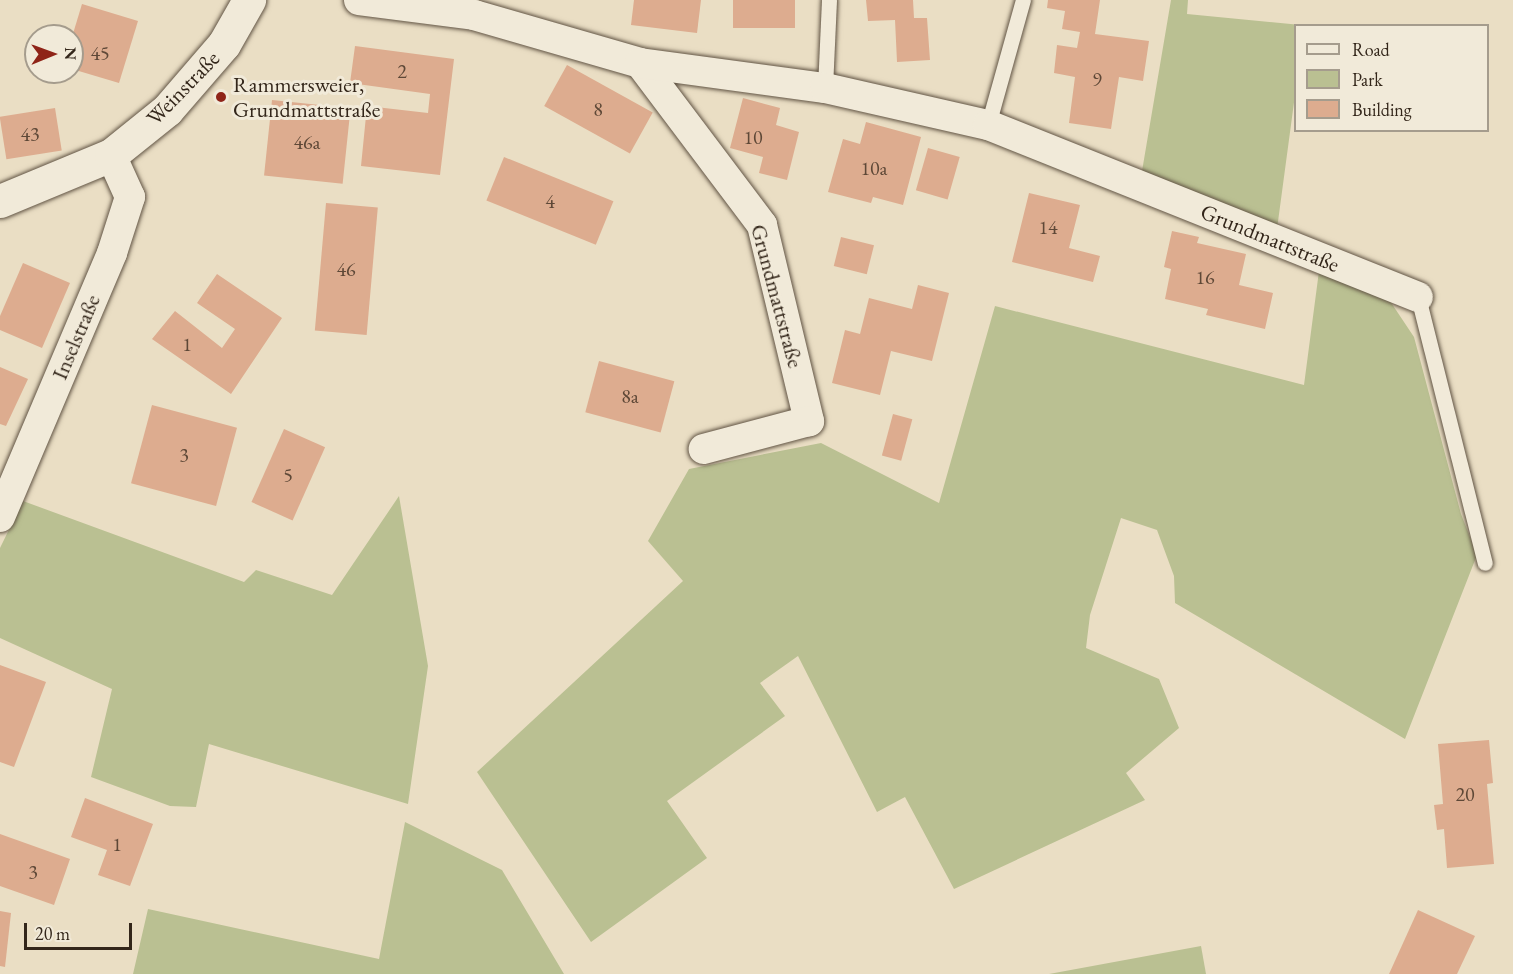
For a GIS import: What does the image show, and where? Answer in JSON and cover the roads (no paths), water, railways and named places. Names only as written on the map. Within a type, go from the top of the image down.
[{"type":"street","name":"Weinstraße","points":[[0,201],[111,155],[167,111],[224,44],[249,0]]},
{"type":"street","name":"Grundmattstraße","points":[[359,0],[474,15],[640,63],[825,88],[988,125],[1418,297]]},
{"type":"street","name":"Grundmattstraße","points":[[640,63],[762,225],[809,421],[704,449]]},
{"type":"street","name":"Inselstraße","points":[[0,517],[112,253],[130,197],[111,155]]},
{"type":"lane","points":[[825,88],[830,0]]},
{"type":"lane","points":[[988,125],[1023,0]]},
{"type":"lane","points":[[1418,297],[1485,562]]},
{"type":"place","name":"Rammersweier, Grundmattstraße","points":[[221,97]]}]
